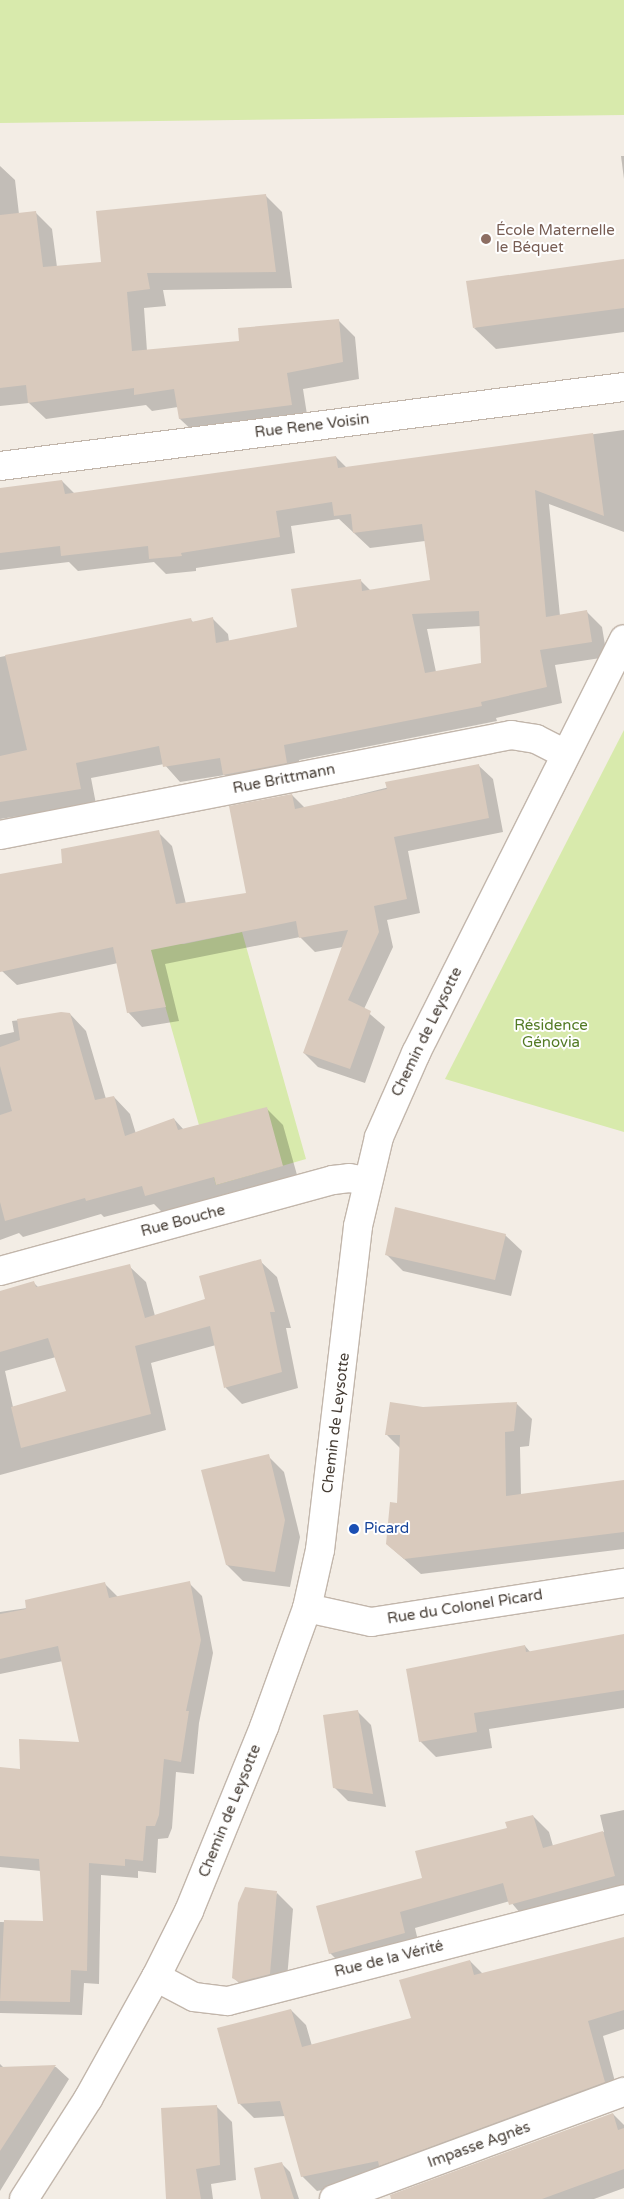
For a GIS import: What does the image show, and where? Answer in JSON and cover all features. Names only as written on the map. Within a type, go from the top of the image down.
[{"type":"street","name":"Rue Rene Voisin","points":[[0,466],[624,387]]},
{"type":"street","name":"Chemin de Leysotte","points":[[24,2199],[88,2099],[156,1976],[208,1864],[264,1727],[307,1608],[320,1550],[358,1226],[367,1181],[379,1137],[416,1053],[624,639]]},
{"type":"street","name":"Rue Brittmann","points":[[0,834],[511,735],[536,739],[565,754]]},
{"type":"street","name":"Rue Bouche","points":[[0,1271],[333,1180],[349,1178],[367,1181]]},
{"type":"street","name":"Rue du Colonel Picard","points":[[307,1608],[371,1622],[624,1583]]},
{"type":"street","name":"Rue de la Vérité","points":[[156,1976],[194,1997],[228,2001],[624,1899]]},
{"type":"street","name":"Impasse Agnès","points":[[334,2199],[624,2092]]},
{"type":"green space","points":[[0,0],[624,0],[624,115],[0,123]]},
{"type":"green space","name":"Résidence Génovia","points":[[624,730],[624,1132],[445,1079]]},
{"type":"green space","points":[[242,932],[306,1159],[216,1185],[162,995],[127,942],[184,944]]},
{"type":"building","points":[[266,194],[276,272],[147,273],[150,289],[127,292],[132,351],[239,341],[238,328],[339,319],[343,362],[287,373],[292,405],[179,419],[174,389],[134,395],[134,388],[28,403],[26,385],[0,388],[0,215],[36,211],[43,267],[101,262],[96,211]]},
{"type":"building","points":[[624,259],[624,308],[473,328],[466,281]]},
{"type":"building","points":[[593,433],[604,516],[535,490],[546,617],[587,610],[592,642],[540,650],[547,687],[481,702],[482,706],[284,745],[287,763],[223,775],[220,758],[163,767],[159,746],[76,763],[81,789],[0,802],[0,756],[27,750],[5,655],[191,618],[192,622],[213,617],[216,643],[297,627],[291,589],[361,579],[362,591],[430,580],[422,524],[353,533],[351,514],[334,516],[332,502],[276,511],[280,537],[181,553],[182,556],[149,559],[148,546],[61,556],[60,546],[0,553],[0,488],[62,480],[65,494],[336,456],[338,468]],"holes":[[[479,611],[481,663],[425,673],[412,614]]]},
{"type":"building","points":[[479,764],[489,818],[394,837],[407,899],[374,906],[379,932],[348,1000],[371,1011],[350,1069],[303,1053],[348,930],[299,938],[296,921],[151,950],[166,1007],[127,1013],[113,947],[0,972],[0,874],[62,863],[61,849],[159,830],[176,904],[246,893],[229,806],[292,794],[295,809],[387,789],[385,782]]},
{"type":"building","points":[[61,1012],[70,1013],[95,1100],[114,1096],[125,1136],[174,1118],[178,1130],[267,1107],[283,1166],[216,1185],[214,1177],[145,1196],[142,1186],[86,1201],[85,1198],[5,1221],[0,1202],[0,1115],[12,1111],[0,1066],[0,1047],[20,1040],[17,1019]]},
{"type":"building","points":[[395,1207],[506,1234],[495,1280],[385,1255]]},
{"type":"building","points":[[261,1259],[275,1312],[270,1312],[282,1372],[224,1388],[210,1326],[135,1346],[151,1414],[21,1448],[11,1407],[66,1391],[48,1338],[0,1352],[0,1291],[34,1281],[36,1287],[130,1264],[145,1318],[205,1299],[199,1276]]},
{"type":"building","points":[[390,1402],[423,1407],[517,1402],[514,1431],[505,1432],[506,1496],[624,1480],[624,1532],[404,1559],[386,1544],[390,1502],[397,1503],[400,1435],[385,1435]]},
{"type":"building","points":[[269,1454],[285,1520],[275,1572],[226,1565],[201,1470]]},
{"type":"building","points":[[190,1581],[201,1640],[186,1711],[189,1711],[181,1762],[164,1759],[159,1815],[155,1826],[146,1826],[143,1861],[125,1859],[125,1866],[89,1863],[87,1971],[71,1970],[70,2002],[0,2001],[4,1920],[43,1921],[39,1859],[0,1856],[0,1767],[20,1769],[19,1739],[79,1742],[58,1646],[0,1659],[0,1614],[26,1609],[25,1600],[105,1582],[109,1598]]},
{"type":"building","points":[[624,1634],[624,1690],[474,1713],[477,1732],[419,1742],[406,1669],[525,1645],[526,1652]]},
{"type":"building","points":[[358,1710],[373,1794],[333,1788],[323,1715]]},
{"type":"building","points":[[533,1815],[543,1848],[603,1831],[615,1876],[509,1905],[503,1883],[400,1912],[405,1933],[329,1954],[316,1906],[422,1878],[415,1851],[507,1828],[505,1822]]},
{"type":"building","points":[[245,1887],[277,1891],[270,1974],[239,1982],[232,1978],[238,1903]]},
{"type":"building","points":[[624,1937],[624,2010],[588,2021],[605,2082],[379,2166],[378,2161],[301,2177],[280,2101],[238,2104],[217,2028],[291,2009],[302,2047],[411,2018],[399,1980],[470,1960],[474,1975]]},
{"type":"building","points":[[56,2065],[0,2151],[0,2067]]},
{"type":"building","points":[[217,2105],[220,2165],[196,2169],[201,2199],[166,2199],[161,2108]]},
{"type":"building","points":[[613,2113],[618,2130],[624,2128],[624,2169],[542,2199],[391,2199],[390,2195]]},
{"type":"building","points":[[282,2162],[294,2199],[261,2199],[254,2168]]},
{"type":"place","name":"École Maternelle le Béquet","points":[[486,239]]},
{"type":"place","name":"Picard","points":[[354,1529]]}]
